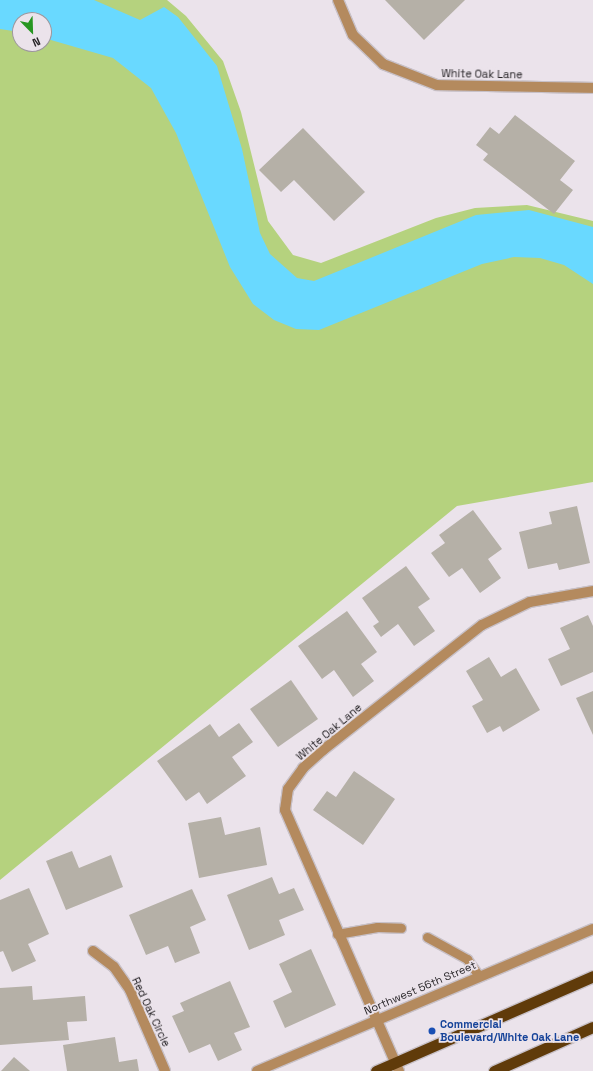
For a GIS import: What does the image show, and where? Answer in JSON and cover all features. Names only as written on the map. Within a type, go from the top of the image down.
[{"type":"highway","points":[[376,1071],[397,1067],[593,976]]},
{"type":"highway","points":[[494,1071],[593,1027]]},
{"type":"street","name":"White Oak Lane","points":[[338,0],[353,35],[383,64],[437,85],[593,88]]},
{"type":"street","name":"White Oak Lane","points":[[397,1067],[337,934],[285,810],[288,789],[303,768],[482,625],[530,602],[593,591]]},
{"type":"street","name":"Northwest 56th Street","points":[[257,1071],[375,1019],[593,929]]},
{"type":"street","name":"Red Oak Circle","points":[[93,950],[114,967],[130,990],[165,1071]]},
{"type":"lane","points":[[337,934],[377,927],[401,928]]},
{"type":"lane","points":[[428,937],[467,959],[479,976]]},
{"type":"green space","points":[[0,0],[167,0],[186,16],[223,61],[241,112],[268,221],[293,255],[321,263],[436,218],[475,208],[527,205],[593,221],[593,482],[457,506],[0,880]]},
{"type":"water","points":[[0,0],[94,0],[140,20],[164,7],[178,17],[217,66],[242,149],[260,233],[270,254],[297,278],[314,281],[476,215],[529,210],[593,227],[593,284],[564,265],[540,258],[514,257],[482,264],[319,330],[296,329],[274,320],[253,304],[230,267],[176,133],[151,88],[113,58],[52,40],[52,12],[12,12],[12,31],[0,29]]},
{"type":"building","points":[[385,0],[465,0],[424,40]]},
{"type":"building","points":[[515,115],[575,161],[560,180],[573,190],[554,214],[483,160],[488,154],[476,145],[490,127],[499,134]]},
{"type":"building","points":[[303,128],[365,192],[334,221],[294,180],[281,192],[259,170]]},
{"type":"building","points":[[577,506],[590,563],[559,570],[557,563],[528,569],[519,532],[552,524],[549,512]]},
{"type":"building","points":[[473,510],[502,549],[488,559],[501,578],[480,593],[462,568],[449,577],[431,553],[445,543],[439,535]]},
{"type":"building","points":[[406,566],[430,599],[418,607],[435,631],[414,646],[398,624],[381,637],[373,626],[379,622],[362,598]]},
{"type":"building","points":[[347,611],[377,652],[361,664],[374,681],[353,697],[334,670],[322,679],[298,646]]},
{"type":"building","points":[[588,615],[593,626],[593,672],[561,686],[548,659],[570,649],[560,628]]},
{"type":"building","points":[[489,657],[501,677],[516,668],[540,710],[503,732],[500,726],[487,733],[472,706],[483,700],[466,671]]},
{"type":"building","points":[[291,680],[318,719],[278,747],[250,709]]},
{"type":"building","points":[[593,691],[593,735],[576,698]]},
{"type":"building","points":[[239,723],[253,742],[232,757],[246,776],[207,804],[199,792],[186,801],[157,761],[210,724],[219,737]]},
{"type":"building","points":[[354,771],[395,799],[363,845],[313,810],[327,791],[336,797]]},
{"type":"building","points":[[221,817],[225,835],[260,827],[267,865],[199,878],[188,823]]},
{"type":"building","points":[[72,851],[79,868],[111,855],[123,887],[66,910],[46,861]]},
{"type":"building","points":[[272,877],[279,894],[294,888],[304,910],[279,920],[285,935],[249,950],[227,895]]},
{"type":"building","points":[[29,888],[49,934],[28,944],[36,961],[12,972],[3,951],[0,952],[0,900]]},
{"type":"building","points":[[192,889],[206,920],[190,927],[200,953],[175,963],[168,946],[146,955],[129,915]]},
{"type":"building","points":[[311,949],[336,1005],[285,1028],[273,1001],[292,992],[279,964]]},
{"type":"building","points":[[230,981],[250,1027],[234,1033],[242,1050],[218,1061],[210,1044],[189,1053],[172,1016],[184,1011],[180,1003]]},
{"type":"building","points":[[32,986],[33,1000],[85,996],[87,1021],[67,1022],[69,1040],[0,1045],[0,988]]},
{"type":"building","points":[[115,1037],[119,1062],[137,1059],[139,1071],[67,1071],[63,1045]]},
{"type":"building","points":[[14,1057],[30,1071],[1,1071]]},
{"type":"place","name":"Commercial Boulevard/White Oak Lane","points":[[432,1031]]}]
